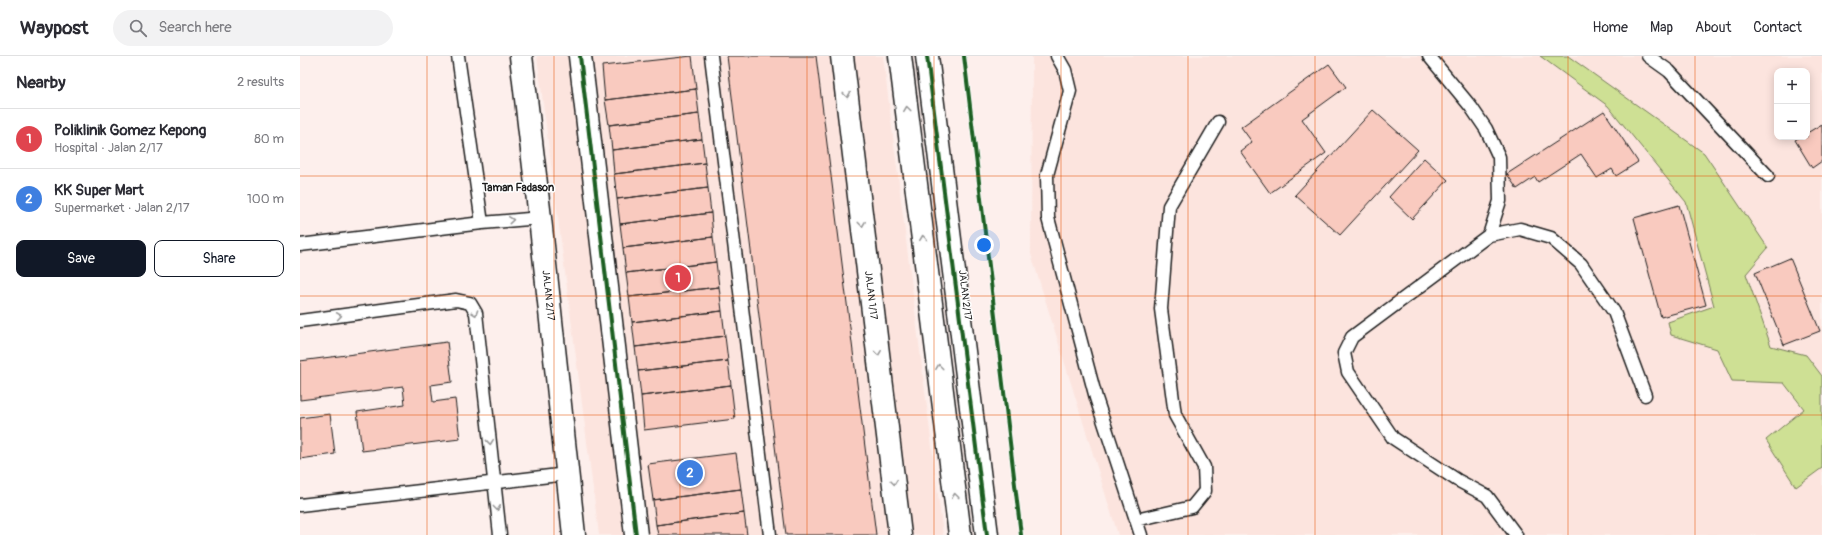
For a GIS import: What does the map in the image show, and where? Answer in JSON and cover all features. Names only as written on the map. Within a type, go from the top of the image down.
[{"type":"street","name":"JALAN 2/17","points":[[521,56],[574,535]]},
{"type":"street","points":[[580,56],[636,535]]},
{"type":"street","name":"JALAN 1/17","points":[[842,56],[900,535]]},
{"type":"street","points":[[900,56],[960,535]]},
{"type":"street","name":"JALAN 2/17","points":[[927,56],[987,535]]},
{"type":"lane","points":[[458,56],[482,223]]},
{"type":"lane","points":[[711,56],[770,535]]},
{"type":"lane","points":[[1057,56],[1065,70],[1070,91],[1047,175],[1048,218],[1096,398],[1141,535]]},
{"type":"lane","points":[[1428,56],[1471,107],[1486,129],[1498,157],[1500,201],[1489,235]]},
{"type":"lane","points":[[1648,56],[1669,71],[1768,176]]},
{"type":"lane","points":[[1136,520],[1192,507],[1205,492],[1204,467],[1175,415],[1161,309],[1168,206],[1218,122]]},
{"type":"lane","points":[[300,245],[482,223],[540,218]]},
{"type":"lane","points":[[1516,535],[1487,496],[1457,480],[1393,438],[1348,372],[1344,353],[1352,338],[1489,235],[1520,229],[1551,238],[1581,264],[1614,312],[1645,395]]},
{"type":"lane","points":[[300,321],[456,300],[470,303],[476,313],[500,535]]},
{"type":"lane","points":[[300,505],[494,481],[567,474]]},
{"type":"shaded area","points":[[537,56],[883,56],[943,535],[599,535]]},
{"type":"shaded area","points":[[1032,56],[1822,56],[1822,535],[1118,535],[1031,254]]},
{"type":"green space","points":[[1540,56],[1568,56],[1704,153],[1768,248],[1746,274],[1771,346],[1806,355],[1822,376],[1822,468],[1796,487],[1766,440],[1804,409],[1784,383],[1732,381],[1717,349],[1671,335],[1668,322],[1714,306],[1686,202],[1608,106]]},
{"type":"building","points":[[692,56],[696,89],[605,100],[602,66]]},
{"type":"building","points":[[727,56],[816,56],[876,535],[786,535]]},
{"type":"building","points":[[1329,64],[1346,87],[1302,119],[1326,153],[1270,193],[1240,151],[1252,142],[1241,127]]},
{"type":"building","points":[[696,89],[699,114],[609,125],[605,100]]},
{"type":"building","points":[[1373,110],[1418,150],[1340,235],[1295,195]]},
{"type":"building","points":[[1604,111],[1638,162],[1616,176],[1612,169],[1597,178],[1581,154],[1538,182],[1535,177],[1517,189],[1507,174]]},
{"type":"building","points":[[699,114],[702,139],[612,150],[609,125]]},
{"type":"building","points":[[1822,124],[1822,161],[1812,168],[1795,140],[1810,140],[1810,131]]},
{"type":"building","points":[[702,139],[705,163],[614,174],[612,150]]},
{"type":"building","points":[[1424,158],[1448,180],[1412,219],[1389,197]]},
{"type":"building","points":[[705,163],[708,188],[617,199],[614,174]]},
{"type":"building","points":[[708,188],[711,213],[620,224],[617,199]]},
{"type":"building","points":[[1679,205],[1706,305],[1661,317],[1634,218]]},
{"type":"building","points":[[711,213],[713,237],[623,248],[620,224]]},
{"type":"building","points":[[713,237],[716,262],[626,273],[623,248]]},
{"type":"building","points":[[1790,258],[1820,331],[1784,345],[1755,273]]},
{"type":"building","points":[[716,262],[719,287],[629,297],[626,273]]},
{"type":"building","points":[[719,287],[722,311],[632,322],[629,297]]},
{"type":"building","points":[[722,311],[725,336],[635,347],[632,322]]},
{"type":"building","points":[[725,336],[728,361],[638,371],[635,347]]},
{"type":"building","points":[[447,342],[452,382],[431,385],[433,402],[455,399],[460,439],[362,451],[357,412],[405,405],[403,387],[300,400],[300,361]]},
{"type":"building","points":[[728,361],[731,385],[641,396],[638,371]]},
{"type":"building","points":[[731,385],[735,419],[644,430],[641,396]]},
{"type":"building","points":[[330,414],[335,454],[300,459],[300,418]]},
{"type":"building","points":[[736,453],[741,489],[653,500],[648,464]]},
{"type":"building","points":[[741,489],[744,513],[656,525],[653,500]]},
{"type":"building","points":[[744,513],[747,535],[658,535],[656,525]]},
{"type":"cycle path","points":[[580,56],[636,535]]},
{"type":"cycle path","points":[[927,56],[987,535]]},
{"type":"cycle path","points":[[964,56],[1021,535]]},
{"type":"place","name":"Poliklinik Gomez Kepong","points":[[678,278]]},
{"type":"place","name":"KK Super Mart","points":[[690,473]]},
{"type":"district","name":"Taman Fadason","points":[[518,187]]}]
